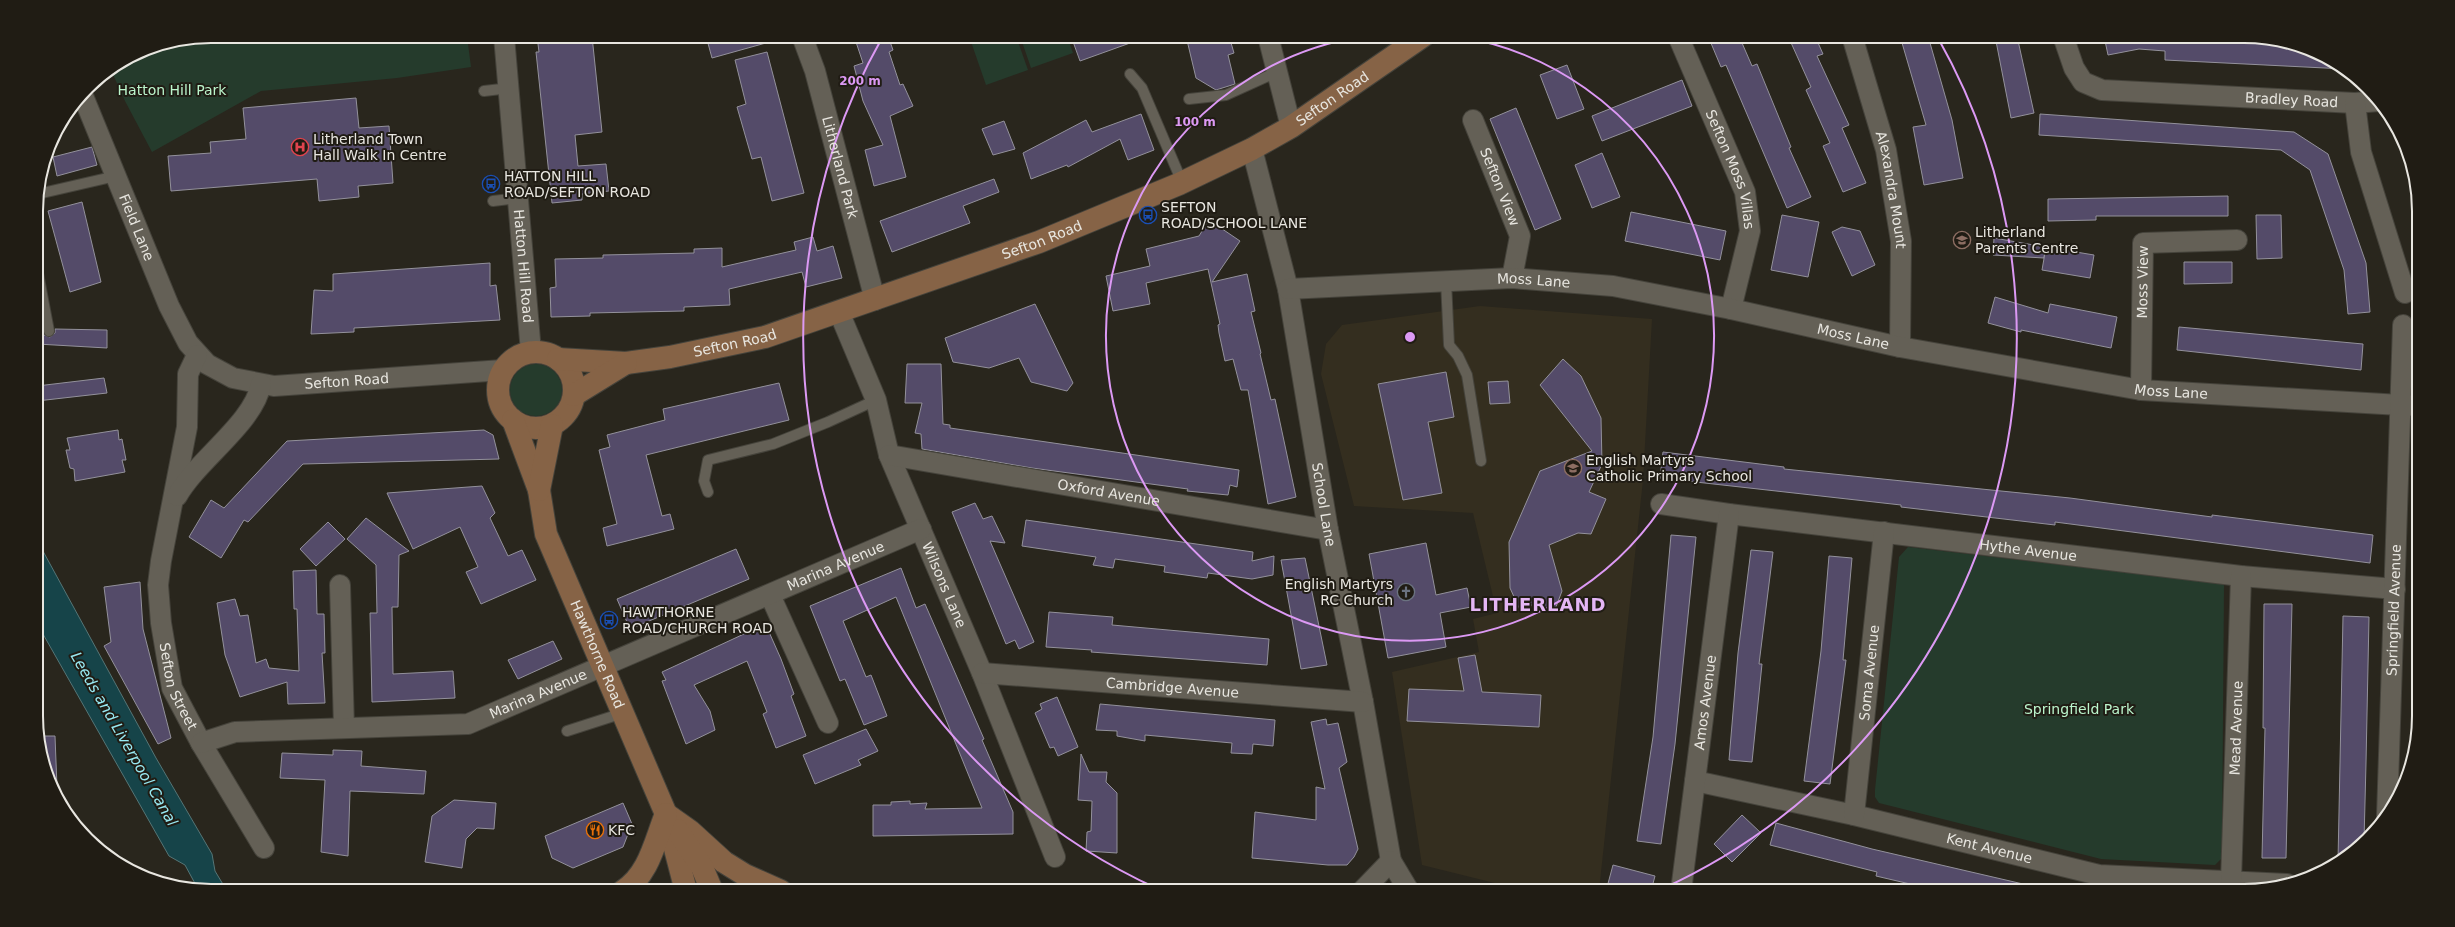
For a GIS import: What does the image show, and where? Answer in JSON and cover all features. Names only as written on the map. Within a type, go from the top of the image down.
[{"type":"main road","name":"Sefton Road","points":[[626,363],[670,358],[765,337],[1039,242],[1182,182],[1252,149],[1292,127],[1413,43]]},
{"type":"main road","points":[[558,359],[571,375],[574,395],[567,413],[552,425],[532,428],[512,420],[505,412],[498,392],[504,370],[516,358],[532,352],[550,355],[558,359],[626,363]]},
{"type":"main road","points":[[574,395],[626,363]]},
{"type":"main road","name":"Hawthorne Road","points":[[512,420],[540,490],[546,534],[666,814],[684,884]]},
{"type":"main road","name":"Hawthorne Road","points":[[540,490],[552,425]]},
{"type":"main road","points":[[632,884],[639,878],[649,861],[666,814],[690,830],[724,862],[745,875],[765,884]]},
{"type":"main road","name":"Hawthorne Road","points":[[666,814],[702,867],[709,884]]},
{"type":"street","name":"Hatton Hill Road","points":[[505,43],[510,88],[532,352]]},
{"type":"street","name":"Litherland Park","points":[[805,43],[815,71],[874,300]]},
{"type":"street","points":[[1270,43],[1292,127]]},
{"type":"street","name":"Sefton Moss Villas","points":[[1681,43],[1745,192],[1750,231],[1731,309]]},
{"type":"street","name":"Alexandra Mount","points":[[1854,43],[1886,150],[1901,241],[1900,347]]},
{"type":"street","name":"Bradley Road","points":[[2065,43],[2074,68],[2082,82],[2102,90],[2355,104],[2361,152],[2405,294]]},
{"type":"street","name":"Field Lane","points":[[85,100],[169,306],[188,343],[197,355]]},
{"type":"street","points":[[2355,104],[2372,102]]},
{"type":"street","name":"Sefton View","points":[[1473,120],[1520,236],[1512,278]]},
{"type":"street","name":"School Lane","points":[[1252,149],[1288,289],[1328,530],[1363,702],[1391,861],[1405,884]]},
{"type":"street","name":"Moss View","points":[[2141,390],[2143,243],[2237,240]]},
{"type":"street","name":"Moss Lane","points":[[1288,289],[1512,278],[1613,286],[1731,309],[1900,347],[2141,390],[2412,406]]},
{"type":"street","name":"Wilsons Lane","points":[[840,312],[876,400],[889,455],[982,673],[1055,857]]},
{"type":"street","points":[[2398,405],[2403,325]]},
{"type":"street","name":"Sefton Road","points":[[197,355],[220,372],[247,382],[274,386],[504,370]]},
{"type":"street","name":"Sefton Street","points":[[197,355],[188,374],[187,427],[158,585],[161,623],[172,688],[201,743],[264,848]]},
{"type":"street","name":"Sefton Street","points":[[172,506],[194,472],[254,406],[261,384]]},
{"type":"street","name":"Springfield Avenue","points":[[2387,803],[2395,589],[2398,405]]},
{"type":"street","name":"Oxford Avenue","points":[[889,455],[1328,530]]},
{"type":"street","name":"Hythe Avenue","points":[[1661,504],[1729,514],[2240,576],[2395,589]]},
{"type":"street","name":"Amos Avenue","points":[[1682,884],[1729,514]]},
{"type":"street","name":"Marina Avenue","points":[[201,743],[235,732],[468,724],[921,529]]},
{"type":"street","name":"Soma Avenue","points":[[1854,815],[1884,532]]},
{"type":"street","name":"Mead Avenue","points":[[2231,881],[2240,576]]},
{"type":"street","points":[[340,585],[344,728]]},
{"type":"street","points":[[770,595],[828,723]]},
{"type":"street","name":"Cambridge Avenue","points":[[982,673],[1363,702]]},
{"type":"street","name":"Kent Avenue","points":[[1695,781],[1854,815],[2098,875],[2267,883]]},
{"type":"street","points":[[1369,884],[1391,861]]},
{"type":"lane","points":[[1190,99],[1226,95],[1278,72]]},
{"type":"lane","points":[[1130,74],[1142,88],[1182,182]]},
{"type":"lane","points":[[484,91],[510,88]]},
{"type":"lane","points":[[44,193],[116,176]]},
{"type":"lane","points":[[493,201],[518,198]]},
{"type":"lane","points":[[1446,281],[1449,345],[1458,356],[1467,375],[1481,461]]},
{"type":"lane","points":[[43,300],[49,331]]},
{"type":"lane","points":[[708,492],[704,481],[708,460],[773,444],[828,422],[876,400]]},
{"type":"lane","points":[[567,731],[623,713]]},
{"type":"shaded area","points":[[1480,306],[1652,319],[1643,480],[1600,884],[1499,884],[1422,865],[1392,672],[1479,652],[1473,619],[1497,613],[1473,513],[1354,506],[1321,374],[1326,344],[1342,325]]},
{"type":"green space","name":"Hatton Hill Park","points":[[468,43],[471,67],[397,78],[261,91],[152,152],[125,101],[113,75],[137,60],[157,52],[189,44]]},
{"type":"green space","points":[[971,43],[1018,43],[1028,70],[986,85]]},
{"type":"green space","points":[[1022,43],[1069,43],[1073,53],[1031,68]]},
{"type":"green space","points":[[531,364],[541,364],[555,371],[562,385],[562,395],[555,409],[541,416],[531,416],[521,412],[514,405],[510,395],[510,385],[514,375],[521,368]]},
{"type":"green space","name":"Springfield Park","points":[[1908,547],[2224,584],[2222,851],[2221,859],[2215,865],[2101,859],[1879,803],[1875,797],[1875,790],[1899,557]]},
{"type":"water","name":"Leeds and Liverpool Canal","points":[[43,551],[156,758],[212,854],[215,871],[223,884],[195,884],[185,865],[169,856],[43,634]]},
{"type":"building","points":[[538,43],[593,43],[602,132],[575,135],[578,166],[606,164],[609,191],[582,194],[582,200],[552,203],[536,52],[539,52]]},
{"type":"building","points":[[708,43],[766,43],[712,58]]},
{"type":"building","points":[[856,43],[890,43],[893,50],[889,52],[900,85],[903,84],[913,106],[890,116],[906,177],[874,186],[865,150],[883,145],[863,101],[854,66],[863,63]]},
{"type":"building","points":[[1074,43],[1130,43],[1080,61]]},
{"type":"building","points":[[1188,43],[1231,43],[1234,53],[1228,55],[1235,84],[1216,90],[1196,78]]},
{"type":"building","points":[[1711,43],[1742,43],[1752,66],[1757,64],[1791,147],[1789,148],[1811,197],[1787,208],[1726,65],[1721,67]]},
{"type":"building","points":[[1791,43],[1818,43],[1823,54],[1817,56],[1849,125],[1842,128],[1866,183],[1843,192],[1823,146],[1830,143],[1806,90],[1811,87]]},
{"type":"building","points":[[1902,43],[1930,43],[1952,120],[1963,178],[1924,185],[1913,127],[1926,125]]},
{"type":"building","points":[[1996,43],[2019,43],[2034,113],[2011,118]]},
{"type":"building","points":[[2105,43],[2255,43],[2277,46],[2298,52],[2318,60],[2332,68],[2165,60],[2165,51],[2139,49],[2108,55]]},
{"type":"building","points":[[767,52],[804,193],[772,201],[761,157],[752,159],[737,107],[746,104],[735,60]]},
{"type":"building","points":[[1567,65],[1584,109],[1557,119],[1540,75]]},
{"type":"building","points":[[1682,80],[1692,106],[1602,141],[1592,116]]},
{"type":"building","name":"Litherland Town Hall Walk In Centre","points":[[356,98],[359,128],[389,126],[393,183],[358,186],[359,197],[319,201],[317,179],[171,191],[168,156],[211,153],[210,142],[246,139],[243,108]]},
{"type":"building","points":[[1516,108],[1561,219],[1535,230],[1490,119]]},
{"type":"building","points":[[1141,114],[1154,150],[1128,160],[1120,139],[1068,167],[1067,165],[1031,179],[1023,153],[1086,120],[1092,132]]},
{"type":"building","points":[[2040,114],[2294,132],[2328,154],[2366,263],[2370,312],[2348,314],[2344,270],[2310,170],[2281,150],[2039,135]]},
{"type":"building","points":[[1004,121],[1015,149],[993,155],[982,129]]},
{"type":"building","points":[[92,147],[97,165],[57,176],[53,157]]},
{"type":"building","points":[[1602,153],[1620,197],[1592,208],[1575,165]]},
{"type":"building","points":[[994,179],[999,192],[963,206],[970,223],[892,252],[880,221]]},
{"type":"building","points":[[2228,196],[2228,216],[2096,216],[2096,220],[2048,221],[2048,199]]},
{"type":"building","points":[[82,202],[101,282],[70,292],[48,211]]},
{"type":"building","points":[[1631,212],[1726,231],[1720,260],[1625,241]]},
{"type":"building","points":[[1782,215],[1819,222],[1808,277],[1771,270]]},
{"type":"building","points":[[2256,215],[2281,215],[2282,258],[2257,259]]},
{"type":"building","points":[[1209,220],[1240,241],[1212,282],[1247,274],[1255,311],[1251,312],[1260,354],[1271,400],[1275,399],[1296,497],[1268,504],[1248,390],[1241,390],[1233,359],[1225,361],[1219,333],[1218,325],[1220,324],[1208,269],[1146,283],[1150,304],[1113,311],[1106,276],[1150,266],[1146,249],[1199,236]]},
{"type":"building","points":[[1842,227],[1860,231],[1875,265],[1852,276],[1832,232]]},
{"type":"building","points":[[813,237],[817,251],[833,246],[842,278],[806,287],[802,272],[729,289],[730,305],[684,307],[684,311],[590,313],[590,316],[551,317],[550,288],[556,287],[555,259],[603,258],[603,255],[694,253],[694,249],[722,248],[722,267],[796,250],[794,242]]},
{"type":"building","points":[[1994,238],[2045,247],[2044,258],[1993,255]]},
{"type":"building","points":[[2046,247],[2094,255],[2090,278],[2042,270]]},
{"type":"building","points":[[2184,262],[2232,262],[2232,283],[2184,284]]},
{"type":"building","points":[[490,263],[490,286],[496,285],[500,320],[354,328],[354,332],[311,334],[314,290],[333,291],[333,274]]},
{"type":"building","points":[[1995,297],[2048,313],[2050,304],[2117,317],[2111,348],[2021,330],[2021,332],[1988,323]]},
{"type":"building","points":[[1035,304],[1073,383],[1067,391],[1031,382],[1019,358],[989,368],[953,362],[945,338]]},
{"type":"building","points":[[2179,327],[2363,344],[2361,370],[2177,350]]},
{"type":"building","points":[[55,329],[107,330],[107,348],[43,344],[43,332],[44,335],[50,337],[55,333]]},
{"type":"building","name":"English Martyrs Catholic Primary School","points":[[1563,359],[1581,376],[1601,418],[1602,464],[1589,492],[1606,499],[1591,534],[1578,533],[1549,545],[1562,591],[1554,612],[1534,604],[1520,610],[1510,588],[1509,542],[1540,471],[1592,451],[1540,385]]},
{"type":"building","points":[[907,364],[941,364],[943,424],[950,425],[950,428],[1239,470],[1237,487],[1230,485],[1228,495],[1187,491],[1188,489],[1032,468],[922,449],[921,434],[915,433],[922,403],[905,403]]},
{"type":"building","points":[[1446,372],[1454,417],[1428,422],[1442,493],[1403,500],[1378,384]]},
{"type":"building","points":[[104,378],[107,393],[43,400],[43,385]]},
{"type":"building","points":[[1508,381],[1510,403],[1490,404],[1488,382]]},
{"type":"building","points":[[779,383],[789,420],[646,455],[662,516],[670,514],[674,529],[607,546],[603,528],[617,524],[599,450],[610,447],[607,435],[665,420],[663,409]]},
{"type":"building","points":[[118,430],[119,440],[122,439],[126,460],[122,460],[125,472],[75,481],[74,469],[70,468],[66,450],[70,450],[67,438]]},
{"type":"building","points":[[484,430],[493,435],[499,459],[303,464],[248,522],[244,520],[221,558],[189,537],[211,500],[224,508],[287,441]]},
{"type":"building","points":[[1663,452],[1784,467],[1784,469],[2070,498],[2212,517],[2212,515],[2373,535],[2370,563],[2055,522],[2055,525],[1901,507],[1901,505],[1660,478]]},
{"type":"building","points":[[482,486],[495,513],[490,518],[508,556],[522,550],[536,580],[481,604],[466,572],[478,567],[460,527],[413,549],[387,493]]},
{"type":"building","points":[[975,503],[983,519],[992,516],[1005,543],[990,541],[1034,642],[1019,649],[1015,640],[1006,644],[952,512]]},
{"type":"building","points":[[366,518],[409,551],[399,555],[398,607],[392,607],[393,674],[453,671],[455,698],[372,702],[370,613],[377,613],[376,565],[347,539]]},
{"type":"building","points":[[1026,520],[1253,552],[1252,561],[1274,556],[1273,575],[1252,579],[1208,573],[1207,578],[1164,572],[1165,566],[1115,559],[1113,568],[1093,565],[1096,557],[1022,546]]},
{"type":"building","points":[[328,522],[345,539],[316,566],[300,549]]},
{"type":"building","points":[[1671,535],[1696,537],[1675,744],[1661,844],[1637,841],[1653,737]]},
{"type":"building","name":"English Martyrs RC Church","points":[[1426,543],[1436,595],[1467,588],[1471,607],[1440,613],[1446,647],[1388,658],[1369,554]]},
{"type":"building","points":[[736,549],[749,579],[630,629],[617,599]]},
{"type":"building","points":[[1751,550],[1773,552],[1759,664],[1762,664],[1752,762],[1729,760],[1738,653]]},
{"type":"building","points":[[1829,556],[1852,558],[1843,660],[1846,660],[1830,784],[1804,781],[1821,651]]},
{"type":"building","points":[[1305,558],[1327,665],[1301,669],[1281,560]]},
{"type":"building","points":[[901,568],[916,608],[925,604],[984,739],[982,740],[1013,812],[1013,834],[873,836],[873,805],[891,805],[891,802],[910,801],[910,804],[927,803],[925,809],[982,808],[896,597],[843,621],[866,677],[871,675],[887,716],[864,725],[845,679],[840,681],[810,606]]},
{"type":"building","points":[[316,570],[317,614],[324,614],[325,653],[322,653],[325,703],[288,704],[287,682],[240,697],[225,655],[217,603],[235,599],[240,616],[248,615],[256,663],[266,659],[269,668],[299,671],[297,609],[294,609],[293,571]]},
{"type":"building","points":[[140,582],[143,629],[171,738],[158,744],[104,646],[111,642],[104,587]]},
{"type":"building","points":[[2264,604],[2292,604],[2286,858],[2262,858],[2265,728],[2263,728]]},
{"type":"building","points":[[1049,612],[1113,617],[1112,625],[1269,639],[1267,665],[1091,652],[1092,650],[1046,647]]},
{"type":"building","points":[[2343,616],[2369,617],[2364,834],[2338,855]]},
{"type":"building","points":[[759,627],[762,634],[769,632],[781,659],[794,694],[791,696],[806,736],[776,748],[763,714],[767,712],[747,661],[694,685],[710,711],[715,730],[686,744],[662,681],[666,680],[662,672]]},
{"type":"building","points":[[553,641],[562,659],[518,679],[508,660]]},
{"type":"building","points":[[1475,655],[1482,692],[1541,695],[1539,727],[1407,721],[1409,689],[1464,691],[1458,658]]},
{"type":"building","points":[[1057,697],[1078,747],[1058,756],[1054,747],[1050,748],[1035,713],[1042,709],[1040,704]]},
{"type":"building","points":[[1100,704],[1275,720],[1273,746],[1253,744],[1252,754],[1231,753],[1232,743],[1145,735],[1145,741],[1117,736],[1117,731],[1096,730]]},
{"type":"building","points":[[1326,719],[1327,725],[1338,723],[1347,762],[1339,768],[1358,849],[1354,857],[1347,865],[1328,865],[1252,858],[1255,812],[1316,820],[1316,787],[1325,789],[1311,722]]},
{"type":"building","points":[[866,729],[878,751],[858,760],[861,765],[815,784],[803,755]]},
{"type":"building","points":[[44,736],[55,736],[57,782],[46,749]]},
{"type":"building","points":[[333,750],[362,751],[361,766],[426,771],[424,794],[350,791],[348,856],[321,852],[325,780],[280,778],[282,753],[333,755]]},
{"type":"building","points":[[1081,754],[1089,772],[1107,772],[1106,782],[1117,793],[1117,853],[1086,851],[1087,832],[1091,831],[1092,801],[1078,800]]},
{"type":"building","points":[[454,800],[496,803],[494,829],[477,828],[466,839],[462,868],[425,862],[432,816]]},
{"type":"building","name":"KFC","points":[[623,803],[632,824],[623,847],[573,868],[552,858],[545,836]]},
{"type":"building","points":[[1742,815],[1761,833],[1732,862],[1714,844]]},
{"type":"building","points":[[1776,823],[1872,849],[2023,884],[1910,884],[1876,876],[1877,872],[1770,845]]},
{"type":"building","points":[[1613,865],[1655,876],[1653,884],[1608,884]]},
{"type":"place","name":"Litherland Town Hall Walk In Centre","points":[[300,147]]},
{"type":"place","name":"HATTON HILL ROAD/SEFTON ROAD","points":[[491,184]]},
{"type":"place","name":"SEFTON ROAD/SCHOOL LANE","points":[[1148,215]]},
{"type":"place","name":"Litherland Parents Centre","points":[[1962,240]]},
{"type":"place","name":"English Martyrs Catholic Primary School","points":[[1573,468]]},
{"type":"place","name":"English Martyrs RC Church","points":[[1406,592]]},
{"type":"place","name":"HAWTHORNE ROAD/CHURCH ROAD","points":[[609,620]]},
{"type":"place","name":"KFC","points":[[595,830]]},
{"type":"district","name":"LITHERLAND","points":[[1538,605]]}]
